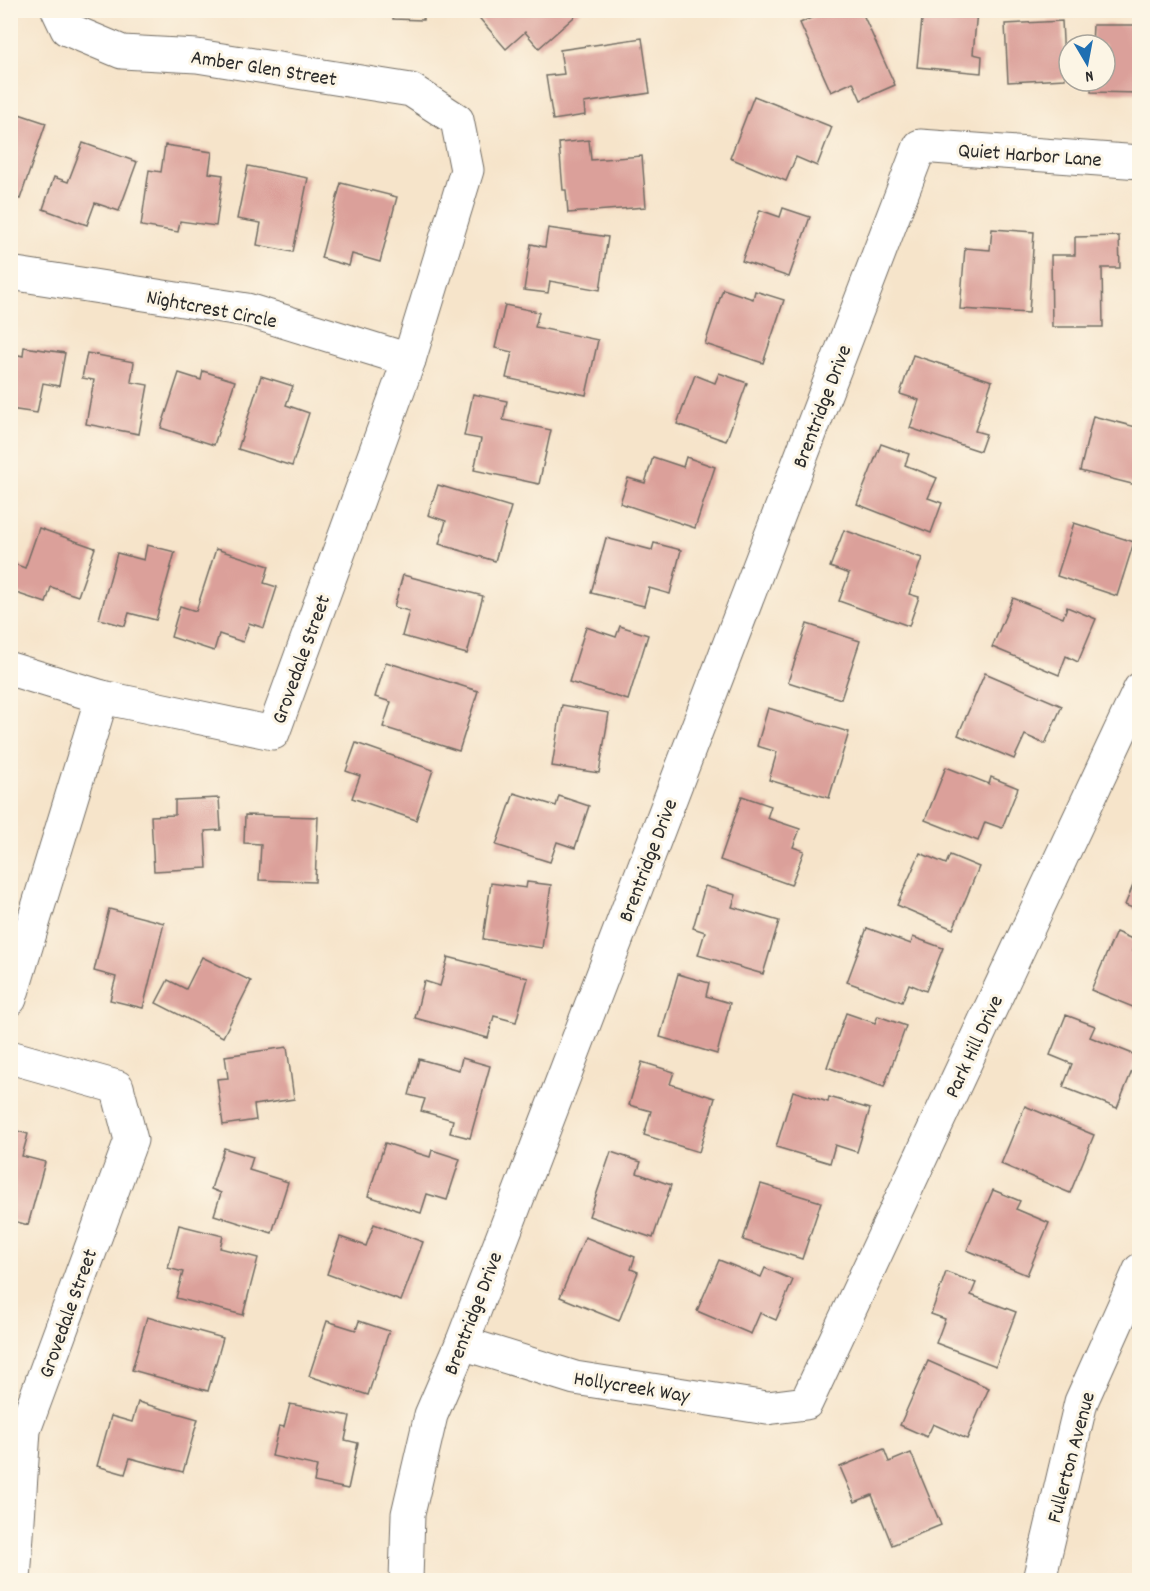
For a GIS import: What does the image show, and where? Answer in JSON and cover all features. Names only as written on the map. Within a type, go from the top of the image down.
[{"type":"street","name":"Amber Glen Street","points":[[63,20],[122,52],[196,56],[411,90],[457,120]]},
{"type":"street","name":"Grovedale Street","points":[[102,697],[273,733],[408,360],[467,170],[457,120]]},
{"type":"street","name":"Quiet Harbor Lane","points":[[920,146],[1140,162]]},
{"type":"street","name":"Brentridge Drive","points":[[406,1581],[408,1514],[431,1415],[462,1343],[920,146]]},
{"type":"street","name":"Nightcrest Circle","points":[[10,273],[248,310],[408,360]]},
{"type":"street","points":[[10,669],[102,697],[10,999]]},
{"type":"street","name":"Park Hill Drive","points":[[806,1403],[1140,688]]},
{"type":"street","name":"Grovedale Street","points":[[10,1057],[117,1087],[131,1140],[17,1429],[14,1581]]},
{"type":"street","name":"Fullerton Avenue","points":[[1039,1581],[1081,1402],[1140,1270]]},
{"type":"street","name":"Hollycreek Way","points":[[462,1343],[575,1378],[767,1408],[806,1403]]},
{"type":"building","points":[[394,10],[424,10],[423,20],[393,19]]},
{"type":"building","points":[[478,10],[582,10],[539,48],[525,32],[506,49],[475,13]]},
{"type":"building","points":[[829,10],[861,10],[895,85],[861,100],[853,82],[831,92],[800,23]]},
{"type":"building","points":[[923,10],[977,11],[973,54],[982,56],[981,73],[917,67]]},
{"type":"building","points":[[1062,21],[1063,33],[1057,33],[1057,79],[1008,82],[1005,24]]},
{"type":"building","points":[[1093,25],[1140,25],[1140,93],[1117,93],[1117,33],[1093,33]]},
{"type":"building","points":[[642,38],[650,93],[584,103],[585,115],[553,120],[546,76],[564,74],[560,50]]},
{"type":"building","points":[[754,96],[832,127],[817,166],[796,157],[786,181],[730,158]]},
{"type":"building","points":[[10,111],[46,123],[20,199],[10,196]]},
{"type":"building","points":[[589,140],[591,160],[642,156],[646,207],[568,213],[566,190],[563,190],[559,143]]},
{"type":"building","points":[[83,143],[137,162],[119,211],[95,203],[87,225],[43,209],[54,177],[68,182]]},
{"type":"building","points":[[165,145],[212,152],[209,173],[223,175],[216,226],[180,221],[178,232],[141,226],[149,170],[161,172]]},
{"type":"building","points":[[248,166],[308,178],[293,252],[257,245],[261,223],[237,219]]},
{"type":"building","points":[[341,183],[397,197],[380,262],[352,254],[349,266],[321,258]]},
{"type":"building","points":[[783,208],[810,217],[789,277],[742,261],[760,210],[780,217]]},
{"type":"building","points":[[548,228],[608,237],[600,290],[550,281],[548,293],[524,290],[531,244],[545,247]]},
{"type":"building","points":[[992,229],[1034,232],[1029,313],[960,309],[965,248],[990,250]]},
{"type":"building","points":[[1119,236],[1120,268],[1102,268],[1103,327],[1052,327],[1051,255],[1075,255],[1075,237]]},
{"type":"building","points":[[723,289],[753,299],[755,291],[784,300],[763,363],[705,344]]},
{"type":"building","points":[[505,305],[539,312],[535,327],[598,340],[586,395],[506,378],[512,352],[495,348]]},
{"type":"building","points":[[24,347],[65,353],[59,386],[43,383],[37,413],[10,409],[10,353],[23,356]]},
{"type":"building","points":[[87,353],[134,362],[131,382],[148,385],[139,434],[86,424],[94,380],[82,378]]},
{"type":"building","points":[[913,355],[992,381],[975,431],[986,434],[980,451],[910,428],[919,400],[900,394]]},
{"type":"building","points":[[203,371],[235,381],[214,445],[161,428],[179,373],[201,380]]},
{"type":"building","points":[[719,373],[747,383],[726,441],[677,424],[695,375],[715,383]]},
{"type":"building","points":[[261,376],[293,386],[286,405],[309,413],[292,466],[238,449]]},
{"type":"building","points":[[473,394],[507,401],[503,420],[551,430],[539,484],[474,470],[481,439],[464,436]]},
{"type":"building","points":[[1093,416],[1140,428],[1140,486],[1080,471]]},
{"type":"building","points":[[881,444],[909,454],[905,465],[937,478],[928,498],[942,503],[931,533],[857,504]]},
{"type":"building","points":[[653,457],[683,467],[686,457],[715,467],[695,528],[620,503],[628,478],[645,483]]},
{"type":"building","points":[[438,485],[511,507],[495,561],[439,544],[446,521],[428,515]]},
{"type":"building","points":[[1074,523],[1134,542],[1117,596],[1057,576]]},
{"type":"building","points":[[39,528],[95,548],[78,596],[51,587],[46,603],[10,591],[12,563],[25,568]]},
{"type":"building","points":[[844,530],[922,558],[909,594],[919,597],[909,626],[839,601],[849,574],[830,567]]},
{"type":"building","points":[[606,538],[652,550],[654,543],[681,550],[670,594],[649,588],[644,606],[591,593]]},
{"type":"building","points":[[147,545],[175,552],[156,620],[129,613],[125,626],[99,619],[117,553],[144,560]]},
{"type":"building","points":[[216,549],[269,566],[264,583],[277,587],[264,628],[249,623],[243,642],[219,634],[214,651],[171,637],[180,606],[196,611]]},
{"type":"building","points":[[403,575],[483,596],[467,654],[402,636],[409,611],[394,607]]},
{"type":"building","points":[[1013,598],[1063,618],[1067,607],[1096,619],[1078,662],[1066,656],[1059,675],[992,647]]},
{"type":"building","points":[[807,624],[860,641],[841,699],[788,682]]},
{"type":"building","points":[[620,626],[648,635],[628,700],[569,682],[586,627],[616,637]]},
{"type":"building","points":[[386,662],[478,691],[459,751],[383,727],[391,702],[375,697]]},
{"type":"building","points":[[985,673],[1062,706],[1045,744],[1025,735],[1014,759],[958,735]]},
{"type":"building","points":[[562,705],[609,713],[599,773],[552,766]]},
{"type":"building","points":[[768,708],[849,732],[829,798],[769,780],[777,752],[757,746]]},
{"type":"building","points":[[356,743],[433,770],[416,820],[352,798],[360,776],[346,771]]},
{"type":"building","points":[[946,767],[989,784],[991,777],[1018,788],[1002,828],[985,822],[978,841],[925,820]]},
{"type":"building","points":[[514,793],[556,806],[559,796],[589,806],[575,848],[557,842],[550,862],[496,845]]},
{"type":"building","points":[[742,796],[771,806],[767,818],[800,829],[793,847],[804,851],[791,885],[720,860]]},
{"type":"building","points":[[219,798],[221,830],[205,831],[207,868],[154,871],[151,816],[175,815],[175,800]]},
{"type":"building","points":[[245,815],[318,817],[315,882],[259,880],[261,844],[244,843]]},
{"type":"building","points":[[920,853],[946,864],[950,855],[979,867],[953,929],[897,905]]},
{"type":"building","points":[[1140,868],[1140,911],[1125,905]]},
{"type":"building","points":[[527,882],[551,885],[542,948],[483,939],[491,883],[526,888]]},
{"type":"building","points":[[705,886],[736,895],[732,907],[779,921],[763,974],[698,955],[705,932],[693,928]]},
{"type":"building","points":[[109,909],[164,923],[143,1008],[110,1000],[116,977],[94,971]]},
{"type":"building","points":[[867,928],[911,944],[913,937],[943,948],[926,991],[909,984],[902,1002],[847,982]]},
{"type":"building","points":[[1116,932],[1137,941],[1133,951],[1140,953],[1140,1010],[1091,990]]},
{"type":"building","points":[[202,957],[251,981],[223,1037],[156,1003],[168,980],[186,989]]},
{"type":"building","points":[[448,957],[528,978],[516,1022],[494,1016],[488,1038],[415,1018],[424,981],[440,986]]},
{"type":"building","points":[[678,974],[709,983],[706,996],[730,1003],[717,1054],[660,1037]]},
{"type":"building","points":[[846,1013],[875,1023],[878,1016],[906,1026],[884,1087],[827,1067]]},
{"type":"building","points":[[1066,1015],[1095,1026],[1090,1037],[1138,1056],[1117,1108],[1063,1087],[1072,1064],[1050,1055]]},
{"type":"building","points":[[287,1047],[294,1099],[254,1105],[256,1120],[223,1125],[217,1079],[228,1078],[225,1056]]},
{"type":"building","points":[[462,1058],[490,1066],[470,1138],[450,1133],[453,1120],[421,1111],[425,1099],[409,1095],[419,1059],[459,1070]]},
{"type":"building","points":[[642,1062],[674,1072],[670,1084],[715,1098],[699,1152],[644,1135],[651,1111],[629,1105]]},
{"type":"building","points":[[793,1091],[828,1102],[829,1097],[870,1109],[857,1152],[835,1145],[830,1163],[776,1147]]},
{"type":"building","points":[[1025,1106],[1094,1135],[1070,1193],[1001,1164]]},
{"type":"building","points":[[10,1129],[28,1134],[22,1156],[45,1162],[28,1225],[10,1220]]},
{"type":"building","points":[[385,1143],[430,1157],[432,1150],[460,1159],[447,1200],[427,1194],[421,1213],[368,1196]]},
{"type":"building","points":[[224,1148],[253,1157],[249,1170],[288,1182],[272,1233],[214,1215],[221,1193],[211,1189]]},
{"type":"building","points":[[611,1152],[641,1162],[637,1173],[671,1185],[653,1238],[589,1216]]},
{"type":"building","points":[[761,1184],[821,1202],[802,1259],[743,1240]]},
{"type":"building","points":[[993,1190],[1020,1201],[1016,1209],[1049,1223],[1027,1275],[967,1250]]},
{"type":"building","points":[[374,1224],[423,1242],[401,1301],[327,1274],[340,1237],[366,1246]]},
{"type":"building","points":[[179,1225],[223,1236],[220,1248],[258,1258],[243,1315],[176,1298],[183,1272],[168,1268]]},
{"type":"building","points":[[585,1237],[635,1257],[631,1269],[638,1272],[619,1321],[560,1297]]},
{"type":"building","points":[[719,1260],[761,1277],[765,1268],[793,1280],[776,1320],[760,1313],[751,1334],[697,1311]]},
{"type":"building","points":[[946,1272],[976,1283],[971,1295],[1016,1312],[996,1366],[936,1343],[945,1319],[931,1314]]},
{"type":"building","points":[[147,1317],[223,1338],[208,1391],[132,1370]]},
{"type":"building","points":[[327,1321],[356,1330],[359,1321],[389,1331],[368,1395],[309,1376]]},
{"type":"building","points":[[928,1361],[989,1388],[967,1439],[933,1424],[927,1437],[900,1425]]},
{"type":"building","points":[[138,1402],[198,1419],[183,1472],[130,1458],[125,1474],[97,1466],[111,1416],[132,1422]]},
{"type":"building","points":[[290,1404],[350,1416],[345,1440],[358,1443],[348,1489],[314,1482],[317,1466],[272,1456],[279,1426],[284,1427]]},
{"type":"building","points":[[884,1449],[889,1462],[911,1453],[941,1525],[892,1545],[872,1495],[855,1502],[840,1467]]}]
